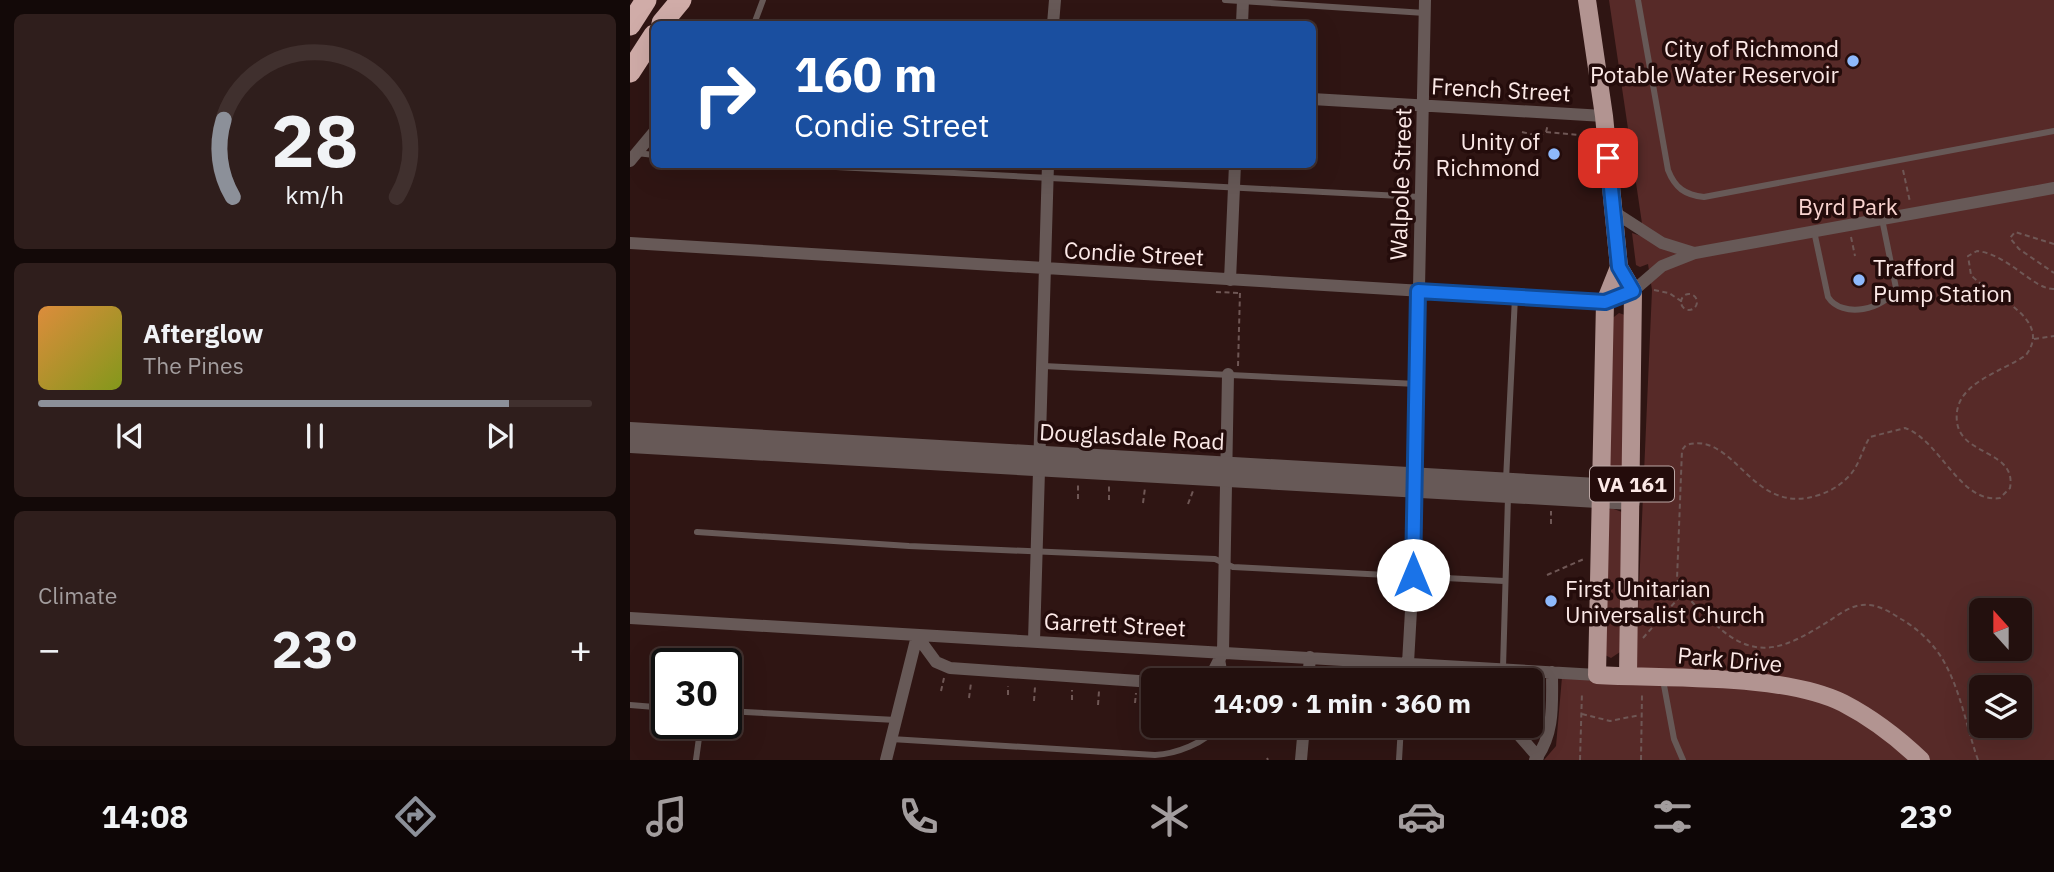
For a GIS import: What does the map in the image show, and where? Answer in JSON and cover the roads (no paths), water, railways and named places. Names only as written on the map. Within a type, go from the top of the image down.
[{"type":"highway","points":[[630,24],[640,0]]},
{"type":"highway","points":[[630,24],[646,0]]},
{"type":"highway","points":[[663,21],[679,0]]},
{"type":"highway","points":[[630,72],[651,39]]},
{"type":"main road","name":"VA 161","points":[[1587,0],[1604,116],[1619,267],[1605,302],[1597,675]]},
{"type":"main road","name":"VA 161","points":[[1619,267],[1640,288],[1628,677]]},
{"type":"main road","name":"Park Drive","points":[[1597,675],[1771,683],[1841,702],[1891,732],[1921,760]]},
{"type":"street","points":[[1053,21],[1055,0]]},
{"type":"street","points":[[1242,21],[1243,1]]},
{"type":"street","name":"Walpole Street","points":[[1408,663],[1413,575],[1425,7]]},
{"type":"street","name":"French Street","points":[[1316,99],[1604,116]]},
{"type":"street","points":[[633,157],[651,136]]},
{"type":"street","points":[[1034,641],[1048,168]]},
{"type":"street","points":[[1235,168],[1235,284]]},
{"type":"street","points":[[1640,288],[1661,266],[1695,253],[2054,188]]},
{"type":"street","points":[[1614,212],[1662,243],[1695,253]]},
{"type":"street","name":"Condie Street","points":[[630,243],[1045,269],[1235,284],[1605,302],[1640,288]]},
{"type":"street","points":[[1215,668],[1222,654],[1233,374]]},
{"type":"street","name":"Douglasdale Road","points":[[630,430],[1040,461],[1632,495]]},
{"type":"street","name":"Douglasdale Road","points":[[630,445],[1040,461]]},
{"type":"street","name":"Garrett Street","points":[[630,618],[1460,668]]},
{"type":"street","points":[[918,636],[936,662],[950,668],[1141,682]]},
{"type":"street","points":[[886,760],[918,636]]},
{"type":"street","points":[[1309,668],[1310,657]]},
{"type":"street","name":"Garrett Street","points":[[1543,672],[1597,675]]},
{"type":"street","points":[[1520,738],[1536,758],[1551,721],[1552,672]]},
{"type":"street","points":[[1300,760],[1303,738]]},
{"type":"lane","points":[[755,21],[763,0]]},
{"type":"lane","points":[[1224,0],[1425,7]]},
{"type":"lane","points":[[1638,0],[1668,170],[1673,182],[1692,195],[1704,197],[2054,131]]},
{"type":"lane","points":[[633,157],[651,155]]},
{"type":"lane","points":[[854,168],[1420,197]]},
{"type":"lane","points":[[1814,231],[1828,297],[1833,306],[1844,311],[1883,304],[1891,298],[1896,288],[1882,219]]},
{"type":"lane","points":[[1501,668],[1515,297]]},
{"type":"lane","points":[[1043,366],[1417,384]]},
{"type":"lane","points":[[697,533],[1214,559],[1233,566],[1504,581]]},
{"type":"lane","points":[[1222,654],[1224,668]]},
{"type":"lane","points":[[1407,668],[1408,663]]},
{"type":"lane","points":[[1663,678],[1670,726],[1683,760]]},
{"type":"lane","points":[[630,705],[651,707]]},
{"type":"lane","points":[[742,712],[897,720]]},
{"type":"lane","points":[[891,739],[1166,757],[1203,738]]},
{"type":"lane","points":[[1399,760],[1400,738]]},
{"type":"lane","points":[[696,760],[699,739]]},
{"type":"place","name":"City of Richmond Potable Water Reservoir","points":[[1853,61]]},
{"type":"place","name":"Unity of Richmond","points":[[1554,154]]},
{"type":"place","name":"Trafford Pump Station","points":[[1859,280]]},
{"type":"place","name":"First Unitarian Universalist Church","points":[[1551,601]]},
{"type":"park label","name":"Byrd Park","points":[[1848,206]]}]
